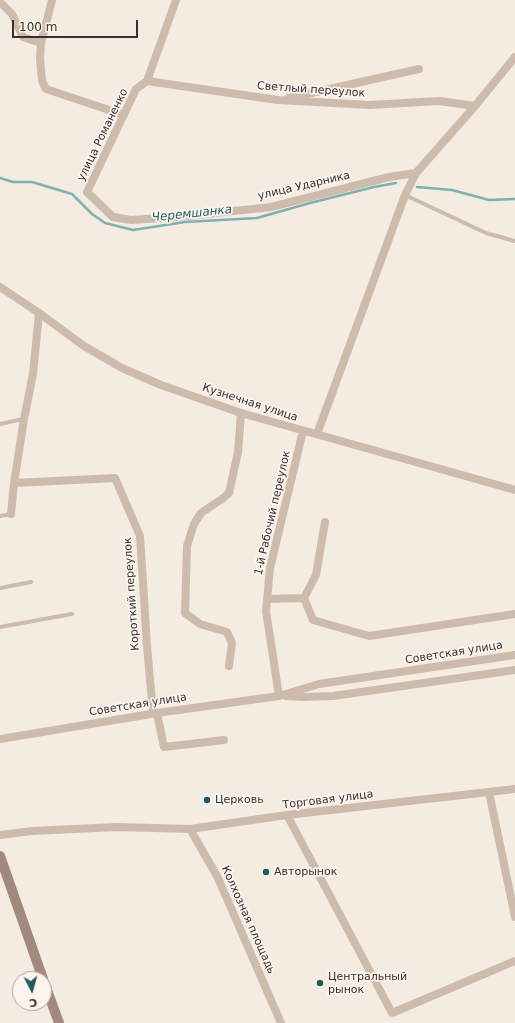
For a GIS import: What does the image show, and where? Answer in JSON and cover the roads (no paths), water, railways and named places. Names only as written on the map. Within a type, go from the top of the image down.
[{"type":"main road","points":[[0,856],[40,971]]},
{"type":"main road","points":[[52,1004],[59,1023]]},
{"type":"street","points":[[52,0],[41,43],[40,73],[46,89],[124,115]]},
{"type":"street","name":"улица Романенко","points":[[87,192],[136,89],[147,81],[176,0]]},
{"type":"street","points":[[0,2],[12,14],[23,36],[41,43]]},
{"type":"street","points":[[317,434],[405,195],[416,173],[475,106],[515,57]]},
{"type":"street","points":[[278,100],[419,70]]},
{"type":"street","name":"Светлый переулок","points":[[147,81],[278,100],[370,106],[439,102],[475,106]]},
{"type":"street","name":"улица Ударника","points":[[87,192],[113,217],[131,220],[271,207],[389,177],[416,173]]},
{"type":"street","name":"Кузнечная улица","points":[[0,287],[84,346],[122,368],[161,385],[241,413],[515,490]]},
{"type":"street","points":[[11,514],[24,418],[33,374],[39,314]]},
{"type":"street","points":[[229,666],[232,643],[227,632],[200,624],[185,613],[186,546],[194,524],[201,513],[222,499],[229,492],[238,452],[241,413]]},
{"type":"street","name":"1-й Рабочий переулок","points":[[279,696],[266,611],[267,599],[270,568],[303,431]]},
{"type":"street","name":"Короткий переулок","points":[[14,483],[115,478],[140,536],[147,646],[155,713],[164,747],[224,740]]},
{"type":"street","points":[[325,522],[316,575],[304,598],[313,620],[369,636],[515,614]]},
{"type":"street","points":[[267,599],[304,598]]},
{"type":"street","name":"Советская улица","points":[[0,740],[155,713],[279,696],[319,684],[515,655]]},
{"type":"street","name":"Советская улица","points":[[279,696],[333,696],[515,670]]},
{"type":"street","name":"Торговая улица","points":[[0,835],[32,831],[117,827],[190,828],[515,789]]},
{"type":"street","points":[[489,792],[515,917]]},
{"type":"street","points":[[287,816],[392,1012],[515,961]]},
{"type":"street","name":"Колхозная площадь","points":[[190,828],[218,878],[281,1023]]},
{"type":"lane","points":[[405,195],[486,233],[515,241]]},
{"type":"lane","points":[[0,424],[24,418]]},
{"type":"lane","points":[[0,516],[11,514]]},
{"type":"lane","points":[[0,588],[31,582]]},
{"type":"lane","points":[[0,627],[72,614]]},
{"type":"waterway","name":"Черемшанка","points":[[0,178],[13,182],[32,182],[72,194],[92,214],[105,223],[133,230],[185,222],[257,218],[310,203],[396,183]]},
{"type":"waterway","name":"Черемшанка","points":[[417,187],[452,190],[489,200],[515,199]]},
{"type":"place","name":"Церковь","points":[[207,800]]},
{"type":"place","name":"Авторынок","points":[[266,872]]},
{"type":"place","name":"Центральный рынок","points":[[320,983]]}]
